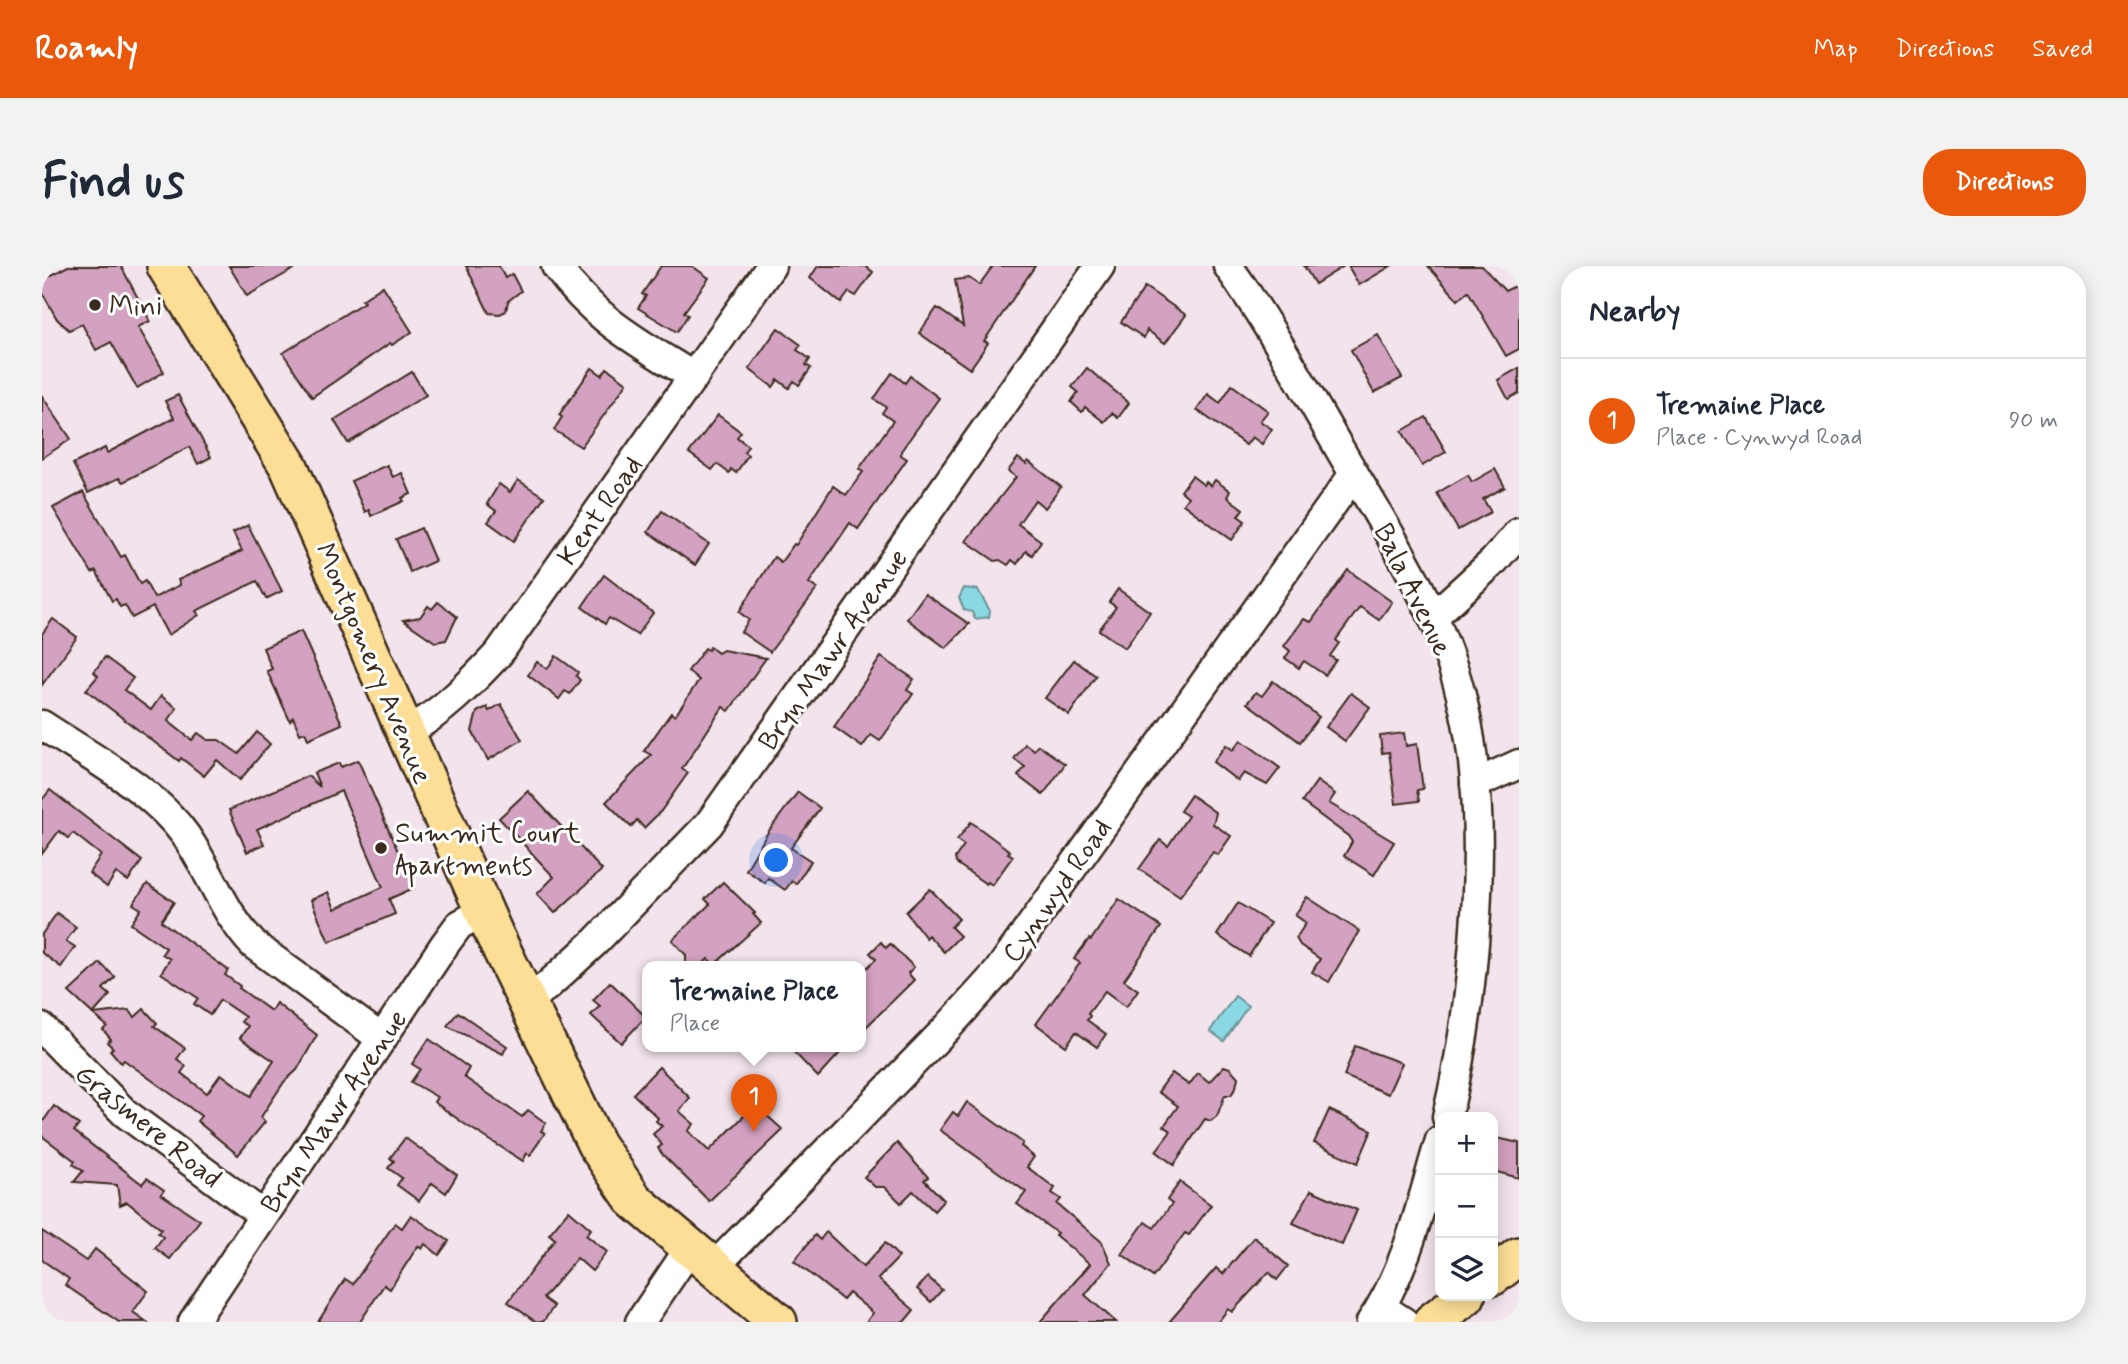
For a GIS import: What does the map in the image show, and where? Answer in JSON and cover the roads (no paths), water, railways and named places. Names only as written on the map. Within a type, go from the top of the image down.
[{"type":"main road","name":"Montgomery Avenue","points":[[166,266],[289,467],[484,911],[613,1172],[634,1200],[778,1322]]},
{"type":"main road","points":[[1498,1272],[1519,1256]]},
{"type":"main road","points":[[1432,1322],[1459,1301]]},
{"type":"street","points":[[556,266],[578,296],[605,321],[694,377]]},
{"type":"street","name":"Kent Road","points":[[405,733],[427,721],[499,653],[771,266]]},
{"type":"street","name":"Bryn Mawr Avenue","points":[[526,1000],[546,987],[594,943],[709,824],[1100,266]]},
{"type":"street","name":"Bala Avenue","points":[[1228,266],[1272,332],[1433,617],[1464,705],[1475,784],[1474,921],[1459,1065],[1448,1112]]},
{"type":"street","name":"Cynwyd Road","points":[[640,1322],[701,1259],[948,1027],[996,973],[1354,474]]},
{"type":"street","points":[[1433,617],[1494,561],[1519,532]]},
{"type":"street","points":[[42,725],[138,789],[170,817],[185,835],[240,931],[254,945],[382,1039]]},
{"type":"street","points":[[1475,784],[1519,764]]},
{"type":"street","name":"Bryn Mawr Avenue","points":[[193,1322],[459,925],[484,911]]},
{"type":"street","name":"Grasmere Road","points":[[42,1028],[125,1113],[263,1215]]},
{"type":"street","points":[[1386,1317],[1435,1156]]},
{"type":"water","points":[[964,588],[978,590],[990,611],[989,617],[975,619],[972,612],[964,610],[959,598]]},
{"type":"water","points":[[1235,996],[1248,1006],[1224,1041],[1210,1031]]},
{"type":"place","name":"Mini","points":[[95,305]]},
{"type":"place","name":"Summit Court Apartments","points":[[381,848]]},
{"type":"place","name":"Tremaine Place","points":[[754,1132]]}]
